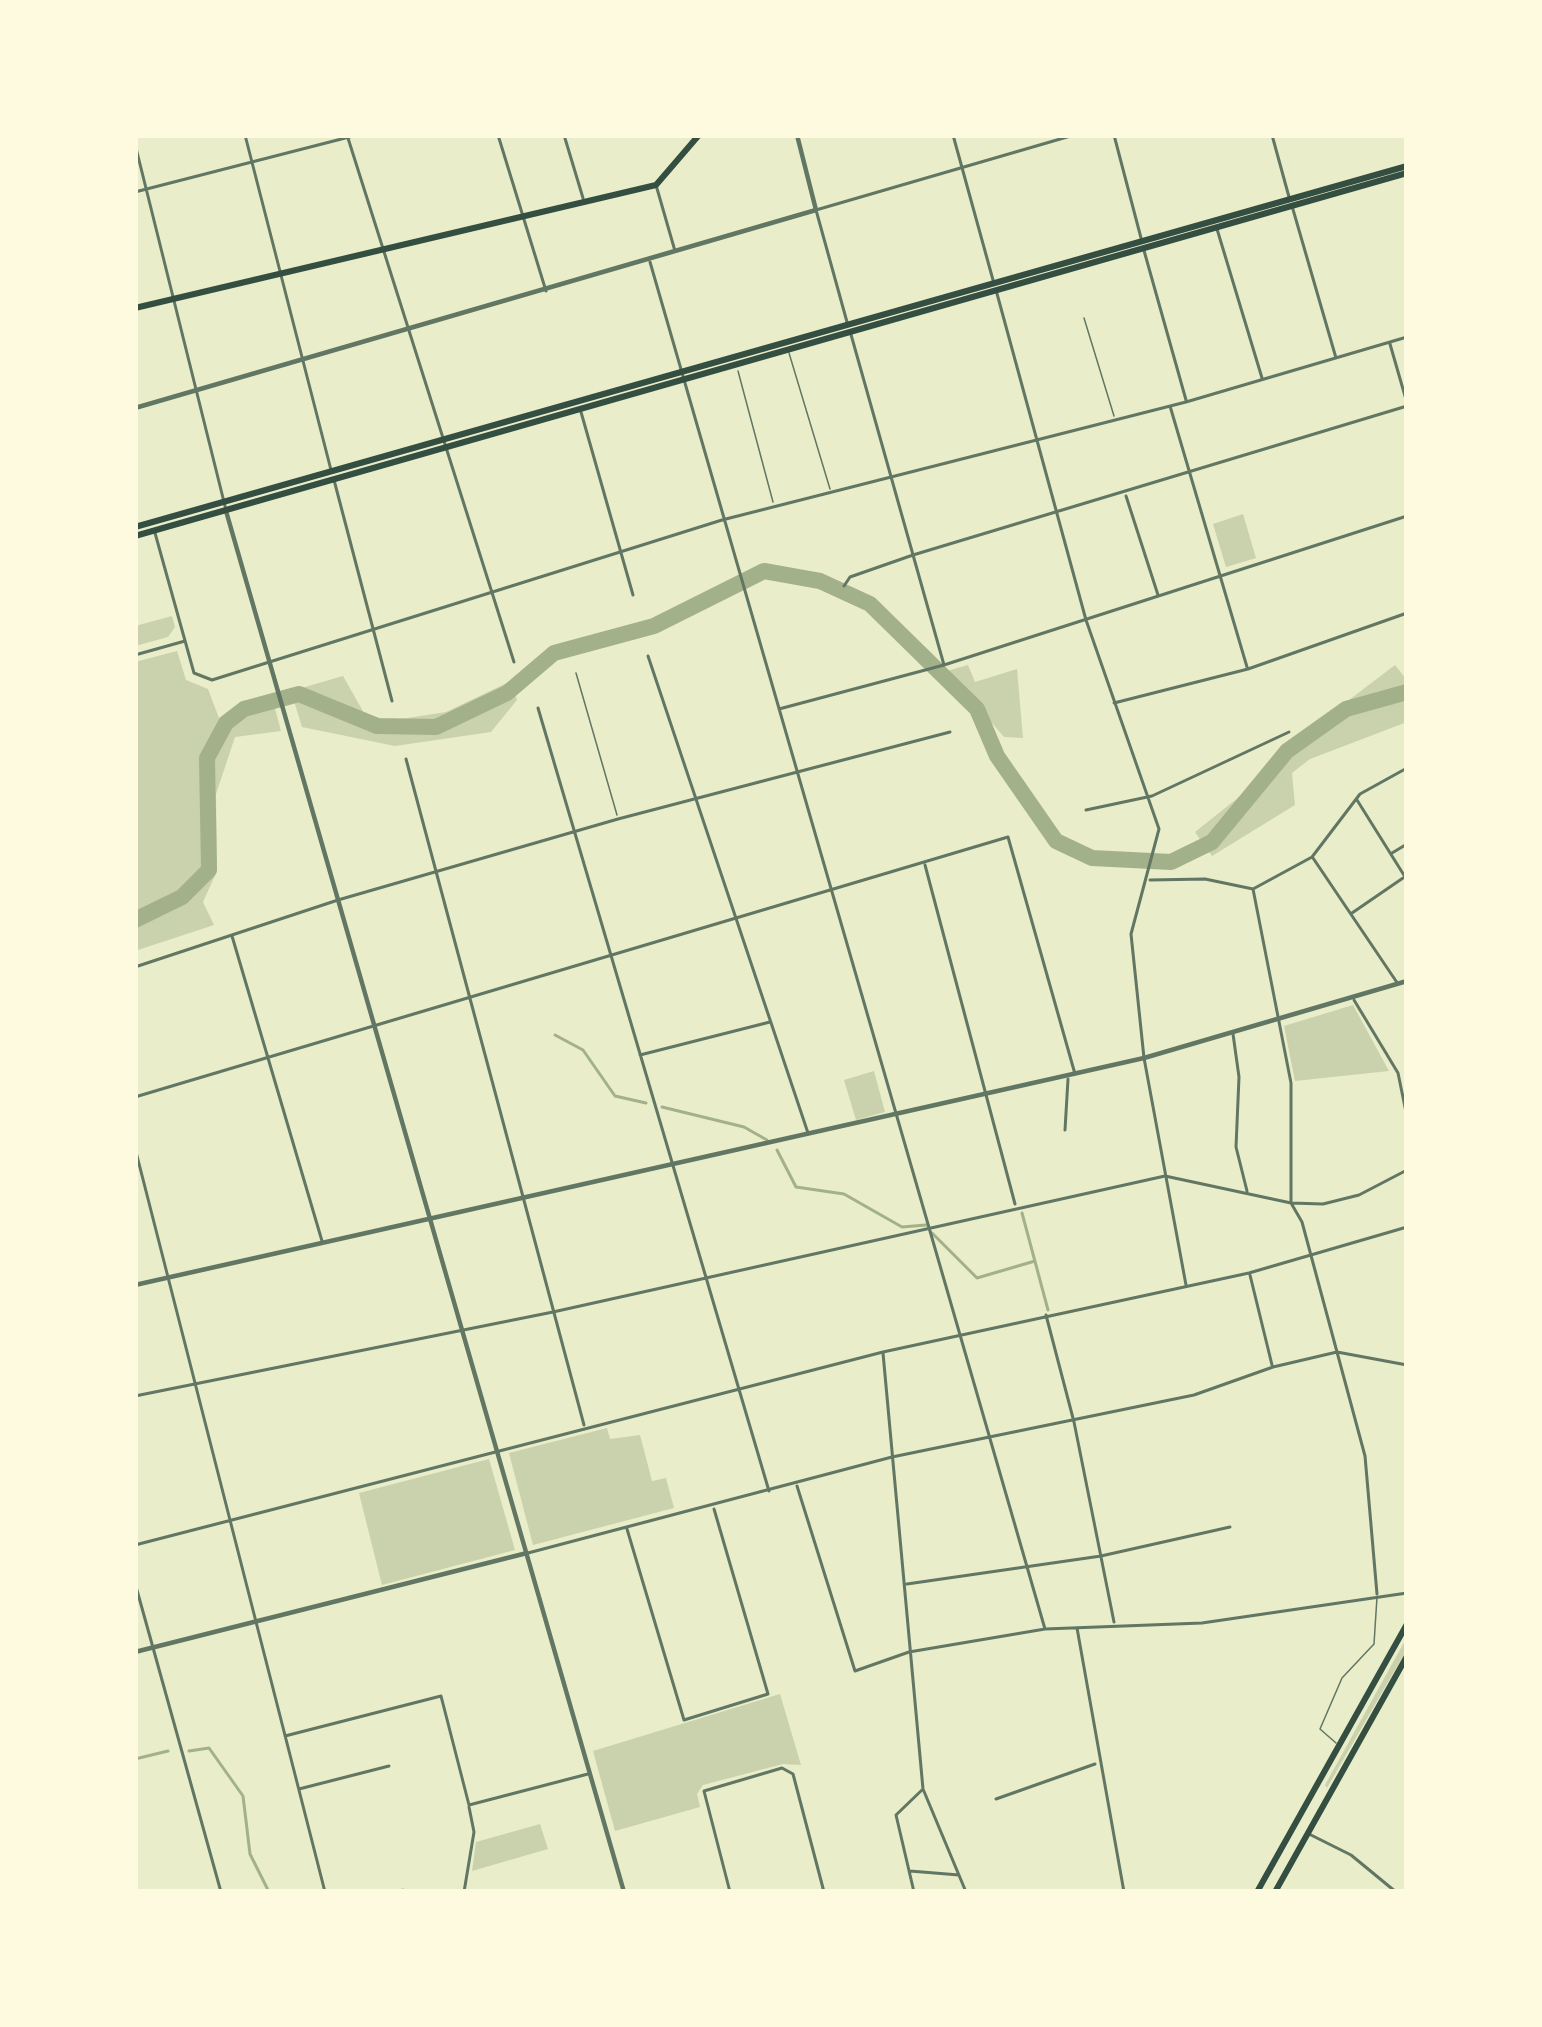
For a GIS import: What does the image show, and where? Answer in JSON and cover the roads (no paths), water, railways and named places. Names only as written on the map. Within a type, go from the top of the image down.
[{"type":"main road","points":[[135,308],[583,198],[656,185],[699,135]]},
{"type":"main road","points":[[135,527],[225,506],[996,290],[1407,170]]},
{"type":"main road","points":[[1144,248],[1292,204]]},
{"type":"main road","points":[[443,443],[737,367],[850,330]]},
{"type":"main road","points":[[135,536],[225,506]]},
{"type":"main road","points":[[1257,1892],[1407,1624]]},
{"type":"main road","points":[[1275,1892],[1407,1656]]},
{"type":"street","points":[[245,135],[392,701]]},
{"type":"street","points":[[135,192],[357,135]]},
{"type":"street","points":[[498,135],[547,291]]},
{"type":"street","points":[[564,135],[583,198]]},
{"type":"street","points":[[797,135],[944,664]]},
{"type":"street","points":[[953,135],[1086,620],[1160,830],[1131,934],[1144,1058],[1187,1286]]},
{"type":"street","points":[[135,408],[1074,135]]},
{"type":"street","points":[[1114,135],[1186,402]]},
{"type":"street","points":[[1271,135],[1336,358]]},
{"type":"street","points":[[347,136],[514,662]]},
{"type":"street","points":[[135,145],[225,506],[624,1892]]},
{"type":"street","points":[[656,185],[676,252]]},
{"type":"street","points":[[1216,229],[1262,380]]},
{"type":"street","points":[[649,261],[794,775],[1045,1629]]},
{"type":"street","points":[[154,531],[197,677],[212,680],[722,520],[1186,402],[1407,338]]},
{"type":"street","points":[[844,586],[850,577],[913,555],[1191,476],[1407,404],[1390,342]]},
{"type":"street","points":[[1170,406],[1248,668]]},
{"type":"street","points":[[581,410],[633,595]]},
{"type":"street","points":[[1126,495],[1159,597]]},
{"type":"street","points":[[777,710],[944,664],[1407,516]]},
{"type":"street","points":[[1113,703],[1248,668],[1407,614]]},
{"type":"street","points":[[135,655],[185,641]]},
{"type":"street","points":[[647,656],[699,798],[808,1135]]},
{"type":"street","points":[[538,708],[770,1492]]},
{"type":"street","points":[[1086,809],[1151,796],[1288,732]]},
{"type":"street","points":[[135,968],[338,900],[618,819],[950,733]]},
{"type":"street","points":[[406,759],[585,1427]]},
{"type":"street","points":[[1148,878],[1205,878],[1253,890],[1312,856],[1357,800],[1388,775],[1407,768]]},
{"type":"street","points":[[1350,914],[1406,879],[1357,800]]},
{"type":"street","points":[[135,1096],[1007,837],[1071,1075],[1065,1130]]},
{"type":"street","points":[[1390,854],[1407,844]]},
{"type":"street","points":[[1312,856],[1398,984]]},
{"type":"street","points":[[925,862],[1016,1205]]},
{"type":"street","points":[[1253,890],[1291,1083],[1291,1203],[1311,1256],[1365,1456],[1377,1596]]},
{"type":"street","points":[[232,936],[322,1243]]},
{"type":"street","points":[[135,1285],[1144,1058],[1407,981]]},
{"type":"street","points":[[1353,999],[1398,1073],[1407,1117]]},
{"type":"street","points":[[638,1055],[772,1022]]},
{"type":"street","points":[[1233,1034],[1239,1077],[1235,1147],[1248,1192]]},
{"type":"street","points":[[135,1148],[325,1892]]},
{"type":"street","points":[[135,1396],[553,1312],[1016,1205],[1165,1176],[1291,1203],[1323,1204],[1359,1195],[1407,1170]]},
{"type":"street","points":[[135,1545],[883,1352],[1249,1273],[1407,1227]]},
{"type":"street","points":[[1249,1273],[1273,1366]]},
{"type":"street","points":[[1046,1314],[1074,1422],[1114,1624]]},
{"type":"street","points":[[883,1352],[922,1790],[966,1892]]},
{"type":"street","points":[[135,1652],[713,1508],[892,1457],[1194,1395],[1273,1366],[1337,1352],[1407,1365]]},
{"type":"street","points":[[797,1486],[851,1667],[860,1671],[909,1652],[1045,1629],[1202,1623],[1407,1593]]},
{"type":"street","points":[[627,1529],[684,1720],[768,1694],[713,1508]]},
{"type":"street","points":[[906,1584],[1101,1556],[1230,1527]]},
{"type":"street","points":[[135,1583],[221,1892]]},
{"type":"street","points":[[1077,1627],[1097,1763],[1124,1892]]},
{"type":"street","points":[[285,1736],[441,1696],[473,1832],[464,1892]]},
{"type":"street","points":[[996,1799],[1097,1763]]},
{"type":"street","points":[[299,1789],[389,1766]]},
{"type":"street","points":[[730,1892],[704,1791],[782,1768],[793,1774],[824,1892]]},
{"type":"street","points":[[469,1805],[590,1774]]},
{"type":"street","points":[[914,1892],[896,1815],[922,1790]]},
{"type":"street","points":[[1307,1833],[1351,1855],[1396,1892]]},
{"type":"street","points":[[910,1871],[960,1875]]},
{"type":"lane","points":[[1084,318],[1115,420]]},
{"type":"lane","points":[[788,352],[831,493]]},
{"type":"lane","points":[[737,367],[775,507]]},
{"type":"lane","points":[[576,673],[618,819]]},
{"type":"lane","points":[[1340,1744],[1320,1729],[1342,1678],[1374,1644],[1377,1596]]},
{"type":"waterway","points":[[135,920],[182,897],[209,870],[207,758],[226,723],[244,709],[299,694],[377,726],[436,727],[507,693],[554,653],[654,626],[764,571],[820,581],[870,604],[977,709],[997,756],[1056,841],[1092,858],[1171,862],[1212,842],[1287,751],[1346,709],[1407,692]]},
{"type":"waterway","points":[[555,1035],[583,1050],[615,1096],[646,1103]]},
{"type":"waterway","points":[[662,1107],[744,1127],[767,1140]]},
{"type":"waterway","points":[[777,1150],[796,1187],[844,1194],[902,1227],[926,1225]]},
{"type":"waterway","points":[[1022,1213],[1048,1310]]},
{"type":"waterway","points":[[932,1233],[977,1278],[1035,1261]]},
{"type":"waterway","points":[[189,1751],[209,1748],[243,1796],[250,1854],[269,1892]]},
{"type":"waterway","points":[[135,1759],[168,1751]]},
{"type":"waterway","points":[[398,1892],[403,1890]]}]
